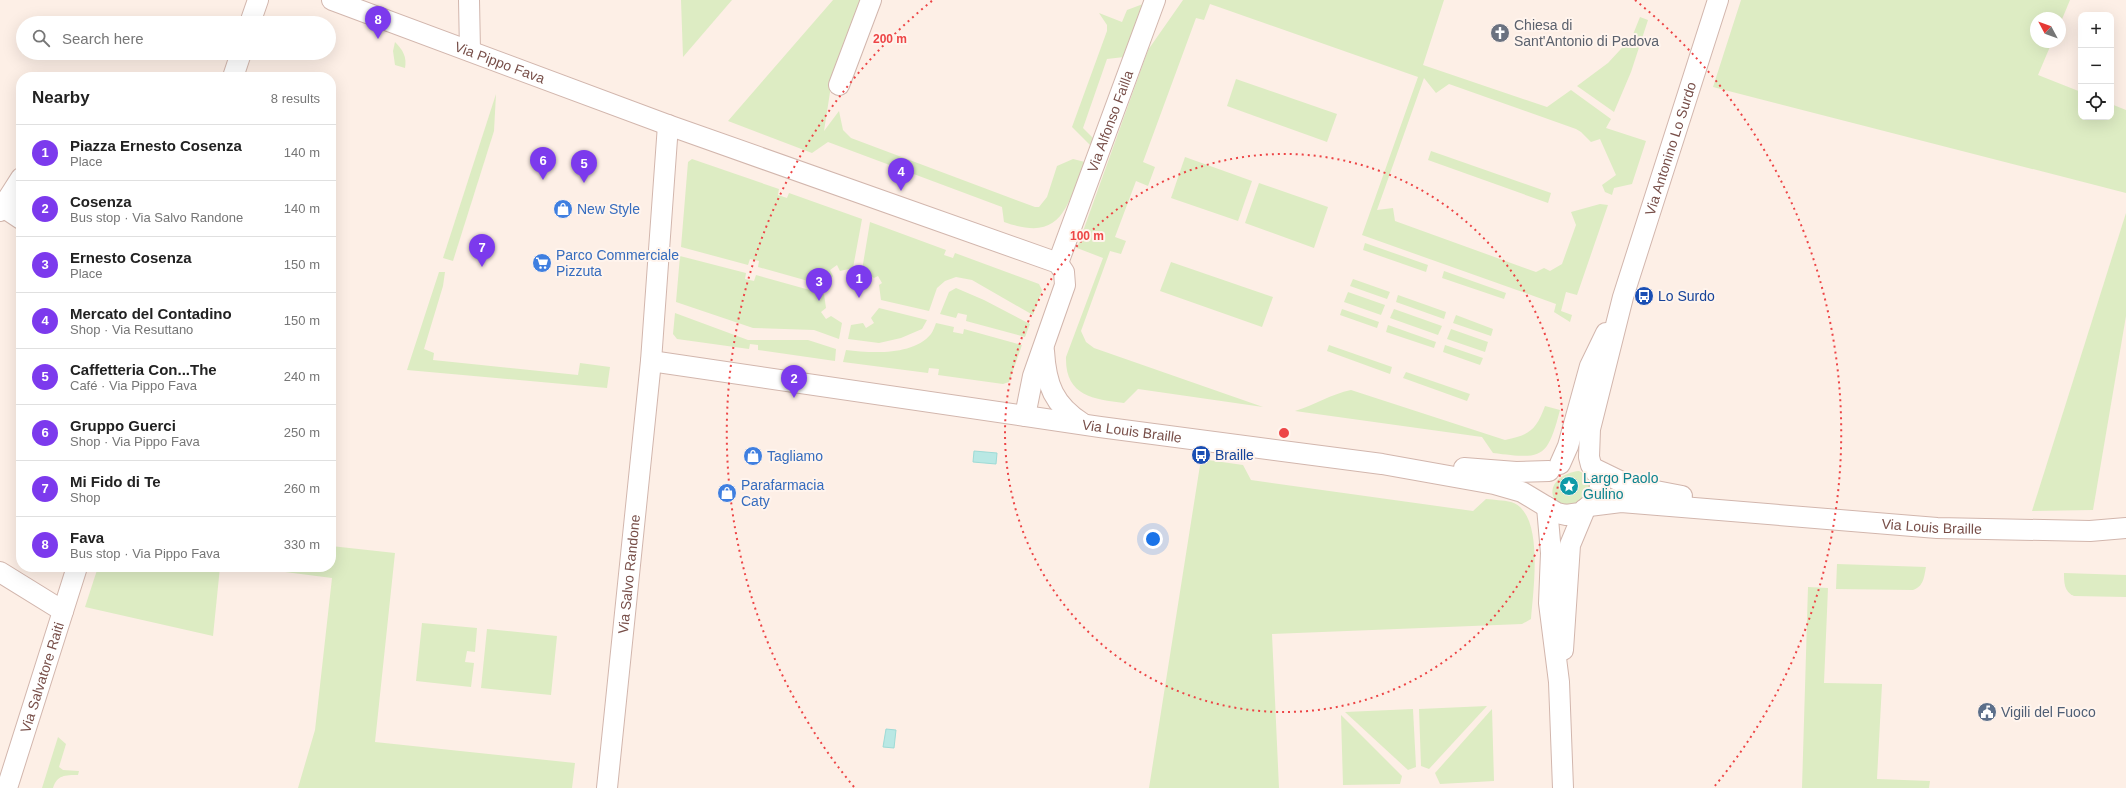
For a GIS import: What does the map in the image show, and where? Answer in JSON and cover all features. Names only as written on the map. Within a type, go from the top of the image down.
[{"type":"street","points":[[252,16],[258,0]]},
{"type":"street","name":"Via Pippo Fava","points":[[332,0],[668,124],[1058,263]]},
{"type":"street","points":[[469,0],[470,51]]},
{"type":"street","points":[[839,84],[871,0]]},
{"type":"street","name":"Via Alfonso Failla","points":[[1058,263],[1155,0]]},
{"type":"street","name":"Via Antonino Lo Surdo","points":[[1623,297],[1718,0]]},
{"type":"street","points":[[235,72],[239,60]]},
{"type":"street","name":"Via Salvo Randone","points":[[607,788],[651,361],[668,124]]},
{"type":"street","points":[[16,186],[1,209],[16,217]]},
{"type":"street","points":[[1025,416],[1033,376],[1065,285],[1064,272],[1058,263]]},
{"type":"street","points":[[1382,464],[1494,484],[1522,492],[1546,505],[1557,513],[1566,515],[1580,513],[1596,498],[1600,488],[1599,477],[1593,467],[1588,444],[1590,429],[1623,297]]},
{"type":"street","points":[[1563,788],[1559,682],[1549,602],[1551,553],[1546,505],[1541,490],[1542,483],[1568,446],[1590,366],[1623,297]]},
{"type":"street","points":[[1043,349],[1044,368],[1052,392],[1060,405],[1071,416],[1084,424]]},
{"type":"street","name":"Via Louis Braille","points":[[651,361],[1025,416],[1382,464]]},
{"type":"street","points":[[1382,464],[1497,469],[1516,472],[1554,467],[1578,460],[1593,467],[1615,481],[1630,486],[1774,515]]},
{"type":"street","points":[[1587,508],[1621,502],[1774,515]]},
{"type":"street","points":[[1559,682],[1570,544],[1587,508]]},
{"type":"street","name":"Via Louis Braille","points":[[1774,515],[1937,528],[2090,531]]},
{"type":"street","points":[[2090,531],[2126,528]]},
{"type":"street","points":[[2090,531],[2126,535]]},
{"type":"street","points":[[0,572],[63,612]]},
{"type":"street","name":"Via Salvatore Raiti","points":[[7,788],[75,572]]},
{"type":"green space","points":[[681,0],[732,0],[683,57]]},
{"type":"green space","points":[[833,0],[863,0],[831,86],[824,131],[839,111],[843,130],[851,138],[1035,207],[1039,207],[1047,197],[1057,166],[1073,159],[1085,162],[1073,193],[1060,217],[1051,224],[1039,228],[1024,227],[1004,222],[1002,207],[828,142],[812,153],[728,121]]},
{"type":"green space","points":[[1183,0],[1444,0],[1423,65],[1547,107],[1571,90],[1611,119],[1606,128],[1646,141],[1632,184],[1614,188],[1612,195],[1605,192],[1602,185],[1616,175],[1600,139],[1591,142],[1576,129],[1449,84],[1436,93],[1424,78],[1377,210],[1393,208],[1395,221],[1536,272],[1544,268],[1550,271],[1562,264],[1576,225],[1571,212],[1600,204],[1608,205],[1577,295],[1566,292],[1561,311],[1572,315],[1570,322],[1554,312],[1556,304],[1362,235],[1418,77],[1210,4],[1204,20],[1196,18],[1143,162],[1155,167],[1148,186],[1136,181],[1115,237],[1126,241],[1121,254],[1110,251],[1081,331],[1086,342],[1094,348],[1263,407],[1138,389],[1124,403],[1092,397],[1076,388],[1070,380],[1067,370],[1066,357],[1103,258],[1077,248],[1148,50]]},
{"type":"green space","points":[[1741,0],[2070,0],[2065,12],[2030,12],[2030,48],[2049,48],[2038,75],[2078,91],[2078,120],[2114,120],[2114,105],[2126,110],[2126,193],[1713,87]]},
{"type":"green space","points":[[1143,4],[1124,57],[1107,59],[1083,128],[1094,139],[1091,146],[1072,127],[1107,31],[1107,25],[1099,13],[1122,22],[1127,10]]},
{"type":"green space","points":[[1640,17],[1648,20],[1631,72],[1614,112],[1577,86],[1608,63],[1632,37]]},
{"type":"green space","points":[[395,42],[404,54],[405,68],[395,65],[393,51]]},
{"type":"green space","points":[[1236,79],[1337,114],[1327,142],[1227,106]]},
{"type":"green space","points":[[496,94],[494,131],[453,261],[443,258]]},
{"type":"green space","points":[[1431,151],[1551,193],[1548,203],[1428,160]]},
{"type":"green space","points":[[1185,157],[1252,181],[1238,221],[1171,198]]},
{"type":"green space","points":[[692,159],[779,189],[778,195],[787,198],[789,193],[862,219],[853,268],[840,271],[837,265],[830,270],[833,276],[826,286],[758,267],[759,261],[750,259],[748,265],[681,247],[688,162]]},
{"type":"green space","points":[[1259,183],[1328,207],[1314,248],[1245,223]]},
{"type":"green space","points":[[2126,213],[2126,316],[2093,510],[2032,511]]},
{"type":"green space","points":[[870,222],[946,250],[944,255],[953,258],[955,253],[1039,284],[1042,290],[1033,315],[972,280],[956,277],[945,281],[937,288],[929,311],[881,300],[879,285],[882,283],[878,276],[874,278],[862,270]]},
{"type":"green space","points":[[1365,243],[1428,265],[1426,272],[1363,250]]},
{"type":"green space","points":[[680,256],[746,273],[745,279],[754,281],[756,275],[824,294],[826,308],[821,312],[826,319],[831,316],[842,323],[839,339],[814,330],[753,328],[676,302]]},
{"type":"green space","points":[[1171,262],[1273,297],[1262,327],[1160,291]]},
{"type":"green space","points":[[1444,271],[1506,293],[1504,299],[1442,278]]},
{"type":"green space","points":[[439,272],[445,272],[443,286],[424,349],[434,353],[433,360],[578,375],[580,363],[610,367],[607,388],[407,370]]},
{"type":"green space","points":[[1353,279],[1390,292],[1387,299],[1350,286]]},
{"type":"green space","points":[[956,288],[984,300],[1030,324],[1025,337],[966,321],[967,315],[958,313],[956,318],[940,314],[949,292]]},
{"type":"green space","points":[[1348,292],[1385,305],[1381,315],[1344,302]]},
{"type":"green space","points":[[1398,295],[1446,312],[1444,319],[1396,302]]},
{"type":"green space","points":[[879,308],[927,320],[922,329],[901,338],[879,343],[848,339],[851,325],[863,323],[866,328],[874,323],[871,318]]},
{"type":"green space","points":[[1342,309],[1379,322],[1377,328],[1340,315]]},
{"type":"green space","points":[[1394,309],[1442,326],[1438,335],[1390,318]]},
{"type":"green space","points":[[675,313],[748,340],[808,340],[836,349],[835,361],[758,350],[758,345],[750,344],[749,349],[677,339],[673,334]]},
{"type":"green space","points":[[1456,315],[1493,329],[1491,336],[1453,323]]},
{"type":"green space","points":[[936,323],[954,327],[953,332],[963,334],[964,329],[1022,345],[1009,382],[1003,384],[938,375],[939,369],[929,368],[928,373],[843,362],[846,350],[879,352],[903,350],[914,346],[931,334]]},
{"type":"green space","points":[[1388,325],[1436,342],[1434,348],[1386,332]]},
{"type":"green space","points":[[1451,329],[1488,342],[1485,352],[1447,339]]},
{"type":"green space","points":[[1329,345],[1392,367],[1390,374],[1327,351]]},
{"type":"green space","points":[[1445,345],[1483,358],[1480,365],[1443,352]]},
{"type":"green space","points":[[1406,372],[1470,394],[1467,401],[1403,378]]},
{"type":"green space","points":[[1351,390],[1505,440],[1521,436],[1531,430],[1538,421],[1545,406],[1560,410],[1551,439],[1546,447],[1540,452],[1532,455],[1522,456],[1493,453],[1482,437],[1295,411]]},
{"type":"green space","points":[[1201,459],[1243,465],[1251,480],[1473,511],[1486,499],[1511,502],[1522,509],[1529,521],[1533,536],[1535,572],[1531,619],[1522,624],[1272,634],[1279,788],[1149,788]]},
{"type":"green space","points":[[1579,471],[1587,475],[1591,483],[1587,495],[1570,507],[1556,502],[1552,490],[1557,480],[1567,474]]},
{"type":"green space","points":[[336,547],[395,553],[375,742],[575,763],[572,788],[298,788],[315,730],[332,578],[285,572],[336,572]]},
{"type":"green space","points":[[1837,564],[1926,567],[1921,584],[1913,590],[1836,589]]},
{"type":"green space","points":[[96,572],[219,572],[213,636],[85,607]]},
{"type":"green space","points":[[2064,573],[2126,575],[2126,597],[2074,596],[2066,589]]},
{"type":"green space","points":[[1808,587],[1828,588],[1824,683],[1882,684],[1877,779],[1930,781],[1929,788],[1802,788]]},
{"type":"green space","points":[[422,623],[477,628],[475,652],[467,651],[465,662],[474,663],[471,687],[416,681]]},
{"type":"green space","points":[[487,629],[557,636],[551,695],[481,688]]},
{"type":"green space","points":[[1487,706],[1429,769],[1421,766],[1419,709]]},
{"type":"green space","points":[[1413,709],[1416,767],[1408,770],[1345,712]]},
{"type":"green space","points":[[1492,709],[1494,781],[1440,784],[1435,773]]},
{"type":"green space","points":[[1341,715],[1402,776],[1400,784],[1343,785]]},
{"type":"green space","points":[[58,737],[66,744],[59,767],[63,770],[79,771],[78,775],[69,775],[59,778],[53,788],[42,788]]},
{"type":"water","points":[[974,451],[997,453],[996,464],[973,462]]},
{"type":"water","points":[[886,729],[896,730],[894,748],[883,747]]},
{"type":"place","name":"Chiesa di Sant'Antonio di Padova","points":[[1500,33]]},
{"type":"place","name":"Fava","points":[[378,39]]},
{"type":"place","name":"Gruppo Guerci","points":[[543,180]]},
{"type":"place","name":"Caffetteria Con...The","points":[[584,183]]},
{"type":"place","name":"Mercato del Contadino","points":[[901,191]]},
{"type":"place","name":"New Style","points":[[563,209]]},
{"type":"place","name":"Parco Commerciale Pizzuta","points":[[542,263]]},
{"type":"place","name":"Mi Fido di Te","points":[[482,267]]},
{"type":"place","name":"Lo Surdo","points":[[1644,296]]},
{"type":"place","name":"Piazza Ernesto Cosenza","points":[[859,298]]},
{"type":"place","name":"Ernesto Cosenza","points":[[819,301]]},
{"type":"place","name":"Cosenza","points":[[794,398]]},
{"type":"place","name":"Braille","points":[[1201,455]]},
{"type":"place","name":"Tagliamo","points":[[753,456]]},
{"type":"place","name":"Largo Paolo Gulino","points":[[1569,486]]},
{"type":"place","name":"Parafarmacia Caty","points":[[727,493]]},
{"type":"place","name":"Vigili del Fuoco","points":[[1987,712]]}]
